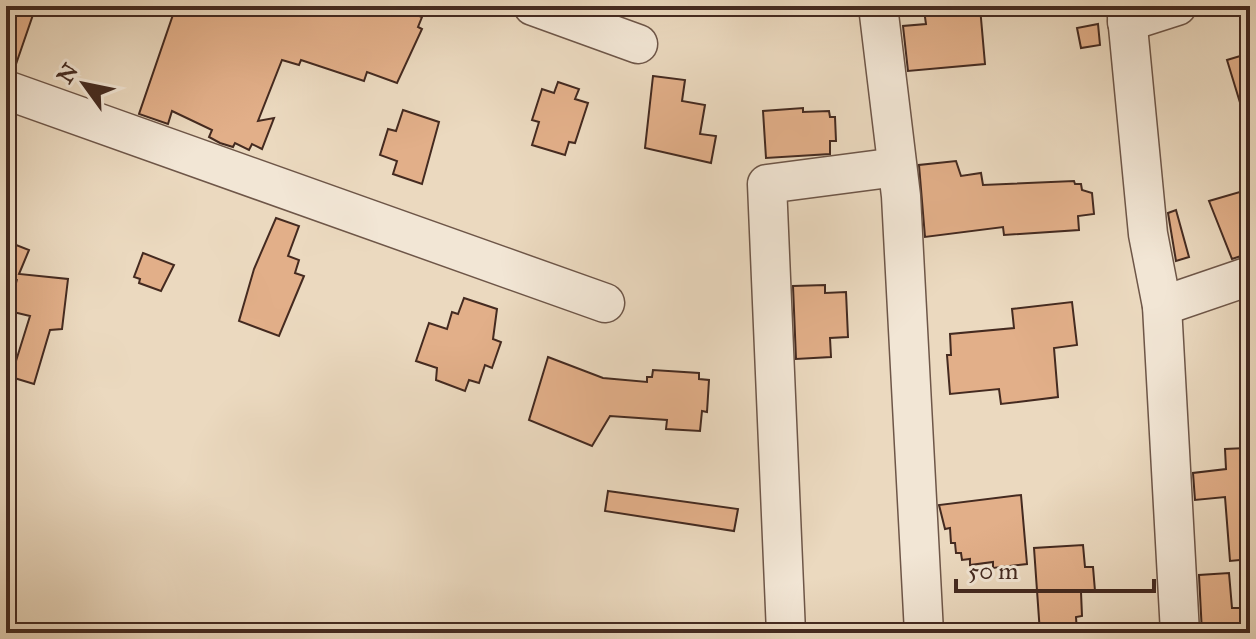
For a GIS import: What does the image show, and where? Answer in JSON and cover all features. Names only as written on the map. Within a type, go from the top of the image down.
[{"type":"street","points":[[533,6],[638,44]]},
{"type":"street","points":[[878,6],[897,167],[924,633]]},
{"type":"street","points":[[1177,6],[1127,14],[1148,234],[1162,306],[1180,633]]},
{"type":"street","points":[[6,90],[605,303]]},
{"type":"street","points":[[786,633],[767,184],[897,167]]},
{"type":"street","points":[[1162,306],[1250,276]]},
{"type":"building","points":[[6,6],[36,6],[14,70],[6,69]]},
{"type":"building","points":[[176,6],[392,6],[422,17],[418,27],[422,29],[397,83],[367,72],[364,81],[301,60],[299,65],[282,60],[258,121],[274,118],[262,149],[252,144],[249,150],[235,143],[233,147],[220,143],[209,137],[212,130],[172,111],[168,124],[139,114]]},
{"type":"building","points":[[948,7],[949,10],[980,7],[985,64],[908,71],[903,26],[926,24],[924,10]]},
{"type":"building","points":[[1098,24],[1100,45],[1081,48],[1077,28]]},
{"type":"building","points":[[1250,53],[1250,119],[1245,119],[1227,60]]},
{"type":"building","points":[[653,76],[685,80],[682,101],[705,105],[700,134],[716,136],[711,163],[645,148]]},
{"type":"building","points":[[558,82],[579,89],[575,99],[588,103],[575,143],[569,142],[565,155],[532,145],[539,122],[532,120],[542,89],[554,93]]},
{"type":"building","points":[[803,108],[803,112],[829,111],[830,117],[835,117],[836,141],[830,141],[830,154],[766,158],[763,111]]},
{"type":"building","points":[[403,110],[439,122],[422,184],[393,174],[397,161],[380,155],[388,129],[396,131]]},
{"type":"building","points":[[956,161],[961,176],[981,173],[983,185],[1074,181],[1081,184],[1082,190],[1092,193],[1094,214],[1078,216],[1079,230],[1004,235],[1003,227],[925,237],[919,165]]},
{"type":"building","points":[[1250,189],[1250,253],[1232,259],[1209,201]]},
{"type":"building","points":[[1176,210],[1189,257],[1176,261],[1168,213]]},
{"type":"building","points":[[276,218],[299,226],[288,256],[299,260],[295,273],[304,276],[279,336],[239,321],[254,269]]},
{"type":"building","points":[[6,241],[29,250],[19,274],[68,279],[62,329],[50,330],[34,384],[11,377],[30,316],[9,311],[17,279],[6,304]]},
{"type":"building","points":[[143,253],[174,265],[161,291],[139,283],[140,279],[134,277]]},
{"type":"building","points":[[825,285],[825,293],[846,292],[848,337],[830,338],[831,357],[796,359],[793,286]]},
{"type":"building","points":[[464,298],[497,309],[493,339],[501,342],[492,368],[485,365],[479,383],[469,380],[465,391],[436,380],[437,368],[416,361],[429,323],[447,329],[452,312],[458,314]]},
{"type":"building","points":[[1072,302],[1077,345],[1054,348],[1058,397],[1001,404],[999,389],[950,394],[947,355],[951,355],[950,334],[1014,328],[1012,309]]},
{"type":"building","points":[[548,357],[603,378],[647,382],[653,370],[699,373],[699,379],[709,380],[707,412],[702,411],[700,431],[666,429],[667,420],[610,416],[592,446],[529,420]]},
{"type":"building","points":[[1246,448],[1246,457],[1250,457],[1250,559],[1230,561],[1225,497],[1195,500],[1193,473],[1226,469],[1225,449]]},
{"type":"building","points":[[608,491],[738,509],[734,531],[605,511]]},
{"type":"building","points":[[1021,495],[1027,564],[993,568],[993,562],[970,565],[970,559],[962,560],[961,553],[956,553],[955,543],[951,543],[950,528],[945,529],[939,505]]},
{"type":"building","points":[[1083,545],[1085,567],[1093,567],[1095,591],[1081,592],[1082,616],[1076,617],[1077,633],[1040,633],[1034,548]]},
{"type":"building","points":[[1229,573],[1232,608],[1240,608],[1242,633],[1202,633],[1199,575]]}]
